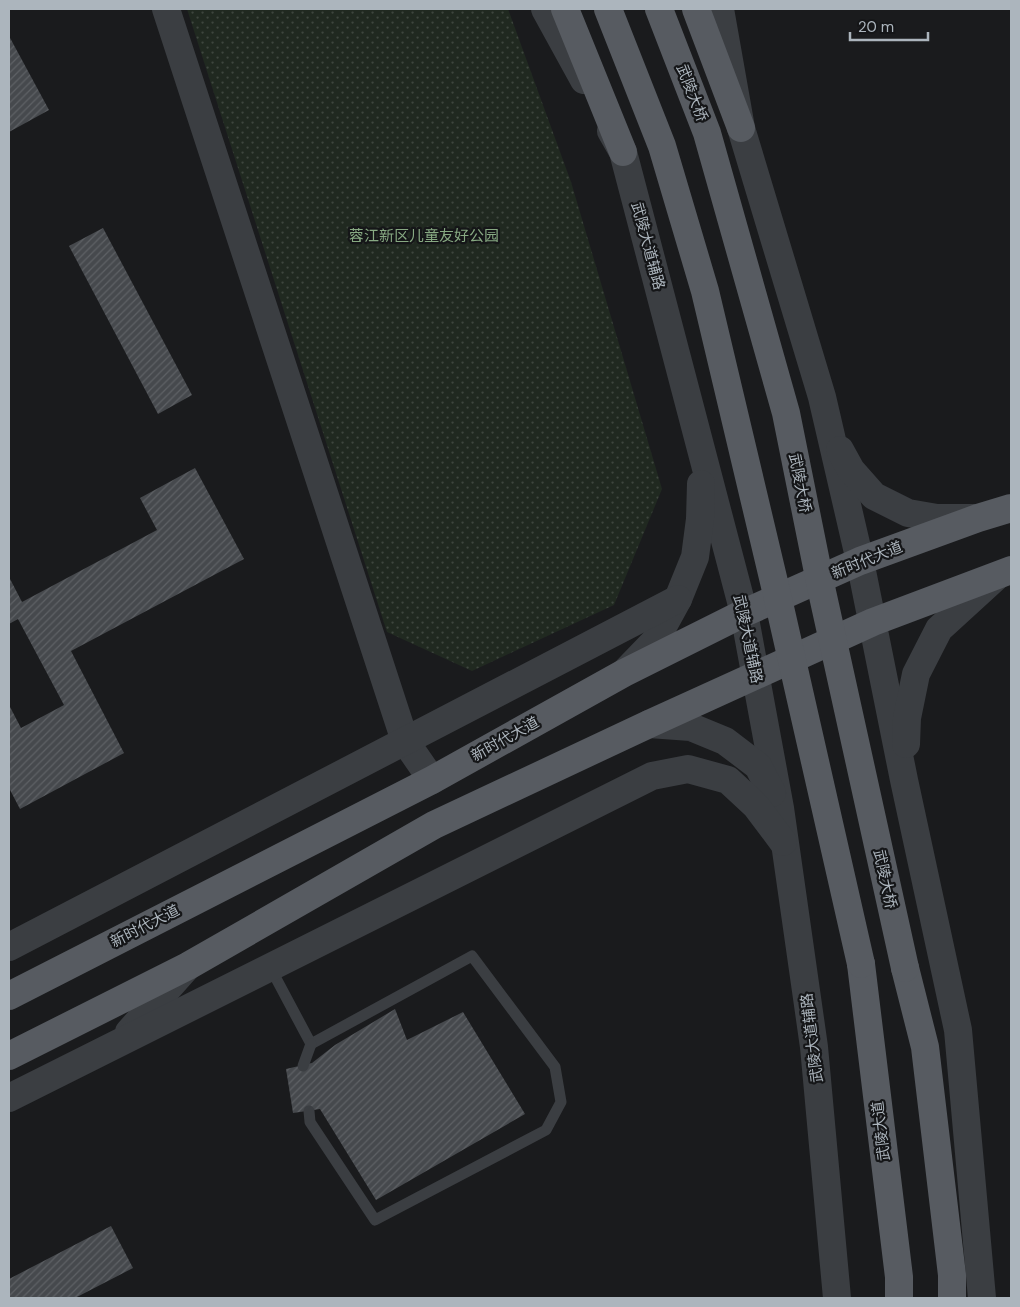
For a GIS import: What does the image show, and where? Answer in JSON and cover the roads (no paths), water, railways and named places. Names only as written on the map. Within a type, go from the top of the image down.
[{"type":"main road","points":[[565,9],[623,152]]},
{"type":"main road","name":"武陵大道","points":[[608,9],[662,146],[705,291],[779,603],[861,964],[900,1298]]},
{"type":"main road","name":"武陵大桥","points":[[659,9],[707,133],[786,413],[821,587],[905,968],[925,1047],[952,1274],[952,1298]]},
{"type":"main road","points":[[696,9],[740,128]]},
{"type":"main road","name":"新时代大道","points":[[9,996],[432,780],[624,672],[744,613],[860,561],[1011,508]]},
{"type":"main road","points":[[9,1056],[188,966],[434,825],[756,674],[873,622],[1005,572]]},
{"type":"street","points":[[166,9],[405,741],[432,780]]},
{"type":"street","name":"武陵大道辅路","points":[[544,9],[623,152],[744,613],[780,808],[814,1046],[837,1298]]},
{"type":"street","points":[[720,9],[740,128],[822,397],[860,561],[904,780],[958,1030],[982,1298]]},
{"type":"street","points":[[624,672],[655,641],[678,599],[695,557],[700,518],[700,473],[696,428]]},
{"type":"street","points":[[829,431],[851,470],[874,496],[908,513],[937,518],[978,518]]},
{"type":"street","points":[[904,780],[907,718],[916,674],[940,628],[1005,572]]},
{"type":"street","points":[[9,947],[678,599]]},
{"type":"street","points":[[649,724],[691,727],[725,741],[758,766],[780,808]]},
{"type":"street","points":[[9,1098],[652,776],[688,769],[728,780],[756,806],[786,846]]},
{"type":"street","points":[[120,1042],[188,966]]},
{"type":"street","points":[[9,980],[44,977]]},
{"type":"lane","points":[[303,1066],[311,1044],[472,956],[554,1067],[561,1102],[546,1130],[375,1220],[310,1122],[309,1111]]},
{"type":"lane","points":[[270,967],[311,1044]]},
{"type":"park label","name":"蓉江新区儿童友好公园","points":[[424,236]]}]
